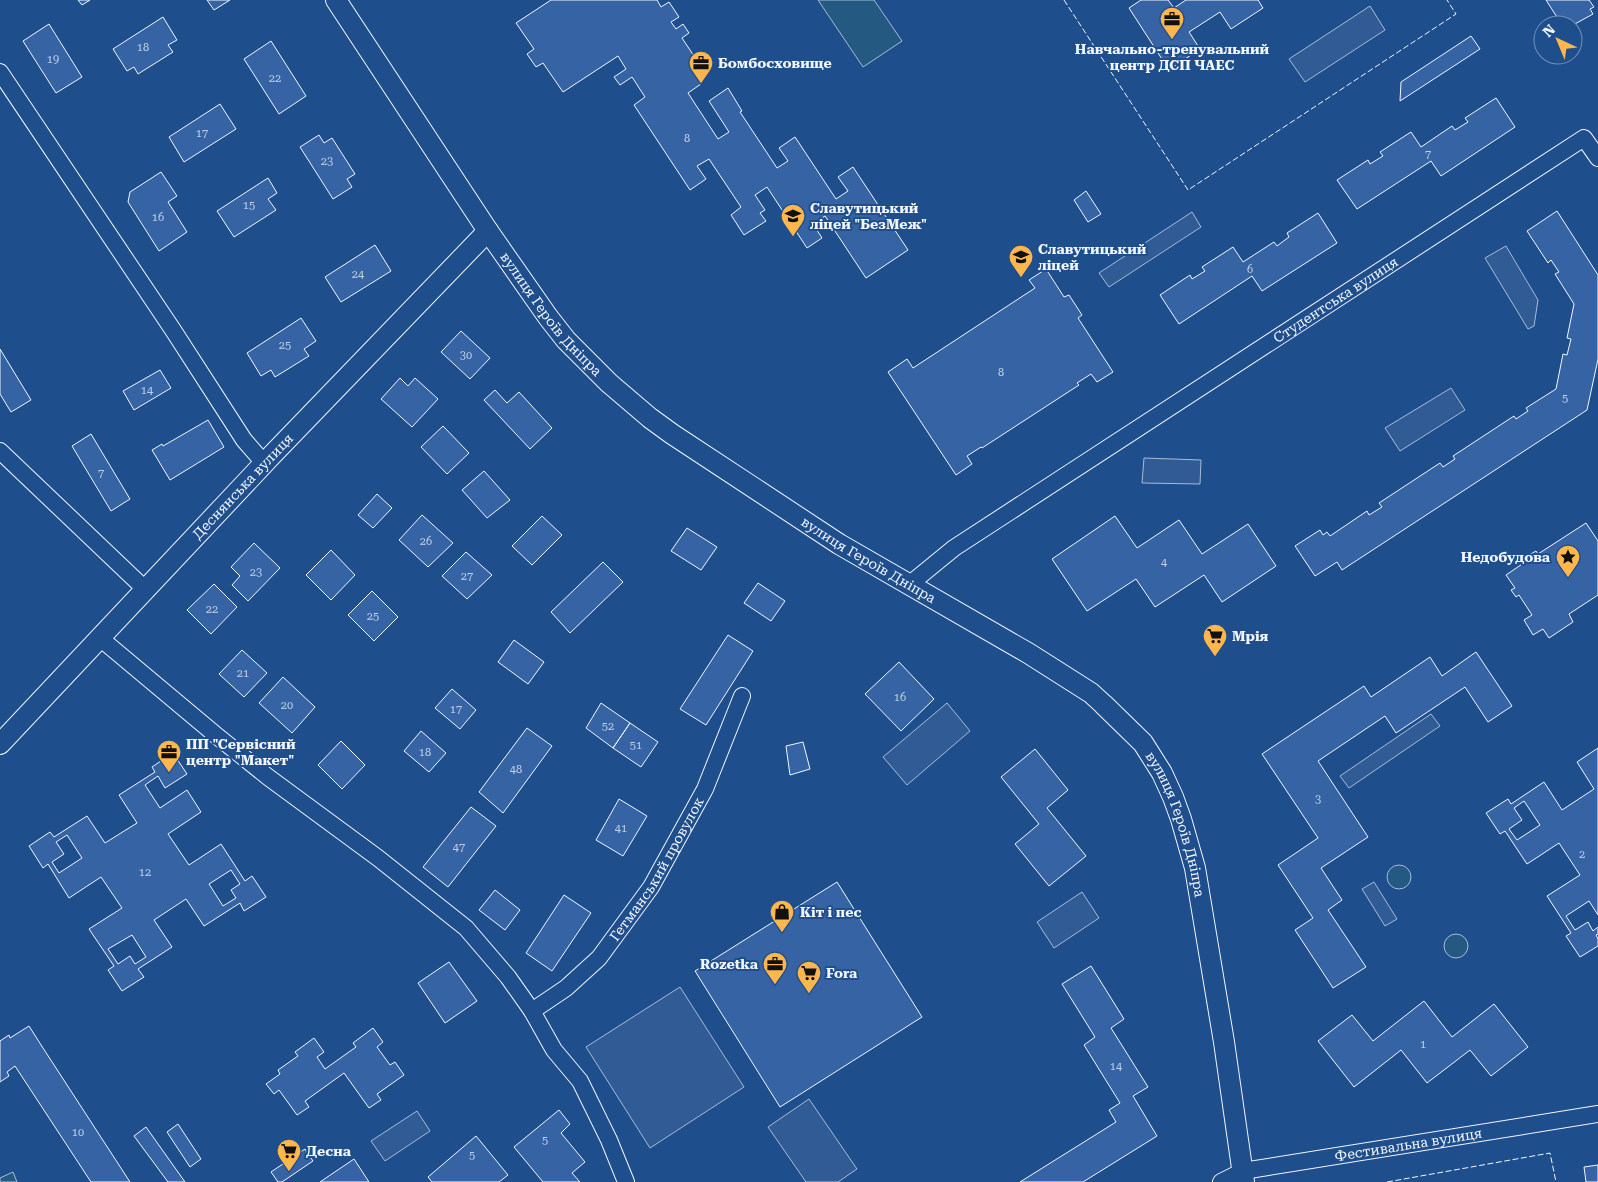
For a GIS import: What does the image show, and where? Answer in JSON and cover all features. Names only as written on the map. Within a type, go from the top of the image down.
[{"type":"street","name":"вулиця Героїв Дніпра","points":[[336,0],[488,231],[558,330],[609,383],[650,418],[702,455],[839,544],[1028,653],[1091,694],[1104,704],[1138,738],[1162,773],[1173,797],[1195,868],[1244,1177]]},
{"type":"street","points":[[0,72],[244,440],[264,464]]},
{"type":"street","name":"Студентська вулиця","points":[[910,584],[954,548],[1086,460],[1584,138],[1598,158]]},
{"type":"street","name":"Деснянська вулиця","points":[[0,744],[264,464],[488,231]]},
{"type":"street","points":[[0,451],[146,590]]},
{"type":"street","points":[[100,638],[217,736],[453,917],[488,952],[532,1011],[554,1050],[580,1081],[609,1140],[626,1182]]},
{"type":"street","name":"Гетманський провулок","points":[[532,1011],[566,988],[599,958],[651,887],[705,789],[742,696]]},
{"type":"street","name":"Фестивальна вулиця","points":[[1221,1182],[1598,1114]]},
{"type":"shaded area","points":[[818,0],[874,0],[902,41],[863,67]]},
{"type":"shaded area","points":[[1370,6],[1385,30],[1305,82],[1289,59]]},
{"type":"shaded area","points":[[1192,212],[1201,227],[1109,287],[1099,273]]},
{"type":"shaded area","points":[[1506,246],[1538,300],[1534,326],[1528,329],[1485,258]]},
{"type":"shaded area","points":[[1451,388],[1465,410],[1400,451],[1385,428]]},
{"type":"shaded area","points":[[1144,458],[1201,460],[1200,484],[1142,483]]},
{"type":"shaded area","points":[[947,703],[970,731],[907,785],[883,757]]},
{"type":"shaded area","points":[[1431,714],[1440,726],[1349,788],[1340,776]]},
{"type":"shaded area","points":[[1399,865],[1407,869],[1411,877],[1407,885],[1399,889],[1391,885],[1387,877],[1391,869]]},
{"type":"shaded area","points":[[1374,882],[1397,919],[1385,926],[1362,889]]},
{"type":"shaded area","points":[[1082,892],[1099,918],[1054,948],[1037,922]]},
{"type":"shaded area","points":[[1456,934],[1465,937],[1468,946],[1465,955],[1456,958],[1447,955],[1444,946],[1447,937]]},
{"type":"shaded area","points":[[680,987],[744,1087],[650,1148],[586,1047]]},
{"type":"shaded area","points":[[809,1099],[857,1169],[838,1182],[806,1182],[768,1127]]},
{"type":"shaded area","points":[[417,1111],[430,1131],[385,1161],[371,1141]]},
{"type":"shaded area","points":[[13,1172],[17,1182],[0,1182],[0,1178]]},
{"type":"building","points":[[78,0],[90,0],[82,5]]},
{"type":"building","points":[[207,0],[230,0],[214,10]]},
{"type":"building","name":"Славутицький ліцей \"БезМеж\"","points":[[551,0],[657,0],[661,7],[669,2],[679,17],[671,22],[676,29],[683,24],[689,33],[682,38],[698,62],[690,67],[701,84],[688,93],[718,139],[729,132],[709,101],[728,88],[742,111],[740,112],[777,168],[788,161],[779,148],[795,137],[836,199],[848,191],[838,177],[853,167],[908,250],[866,278],[825,216],[813,224],[822,238],[807,248],[767,187],[755,195],[765,210],[760,213],[766,221],[744,235],[731,215],[741,207],[709,159],[697,166],[706,179],[690,190],[634,105],[645,97],[632,77],[620,85],[614,77],[626,69],[618,56],[563,92],[543,63],[536,67],[527,54],[534,49],[516,23]]},
{"type":"building","name":"Навчально-тренувальний центр ДСП ЧАЕС","points":[[1141,0],[1168,0],[1174,8],[1186,0],[1258,0],[1263,8],[1231,29],[1220,12],[1189,32],[1200,49],[1169,70],[1129,8]]},
{"type":"building","points":[[1546,0],[1589,0],[1594,7],[1590,9],[1593,14],[1583,20],[1583,15],[1556,15]]},
{"type":"building","points":[[163,17],[177,40],[168,45],[173,52],[138,74],[134,67],[127,71],[113,49]]},
{"type":"building","points":[[49,24],[82,77],[56,93],[23,41]]},
{"type":"building","points":[[1471,36],[1480,49],[1400,101],[1401,82]]},
{"type":"building","points":[[271,41],[306,96],[279,114],[244,59]]},
{"type":"building","points":[[1496,98],[1515,127],[1441,176],[1431,161],[1357,209],[1337,180],[1368,160],[1370,164],[1383,156],[1380,152],[1411,132],[1421,147],[1452,126],[1455,130],[1468,122],[1465,118]]},
{"type":"building","points":[[220,104],[236,129],[184,162],[169,137]]},
{"type":"building","points":[[319,135],[324,143],[332,138],[355,174],[347,179],[352,187],[333,199],[300,147]]},
{"type":"building","points":[[161,172],[177,196],[168,202],[187,232],[159,251],[128,202],[130,192]]},
{"type":"building","points":[[268,178],[277,193],[268,199],[276,210],[234,237],[217,211]]},
{"type":"building","points":[[1086,191],[1101,214],[1088,222],[1074,200]]},
{"type":"building","points":[[1557,211],[1598,275],[1598,359],[1587,410],[1342,570],[1337,562],[1315,576],[1295,546],[1320,530],[1323,535],[1327,532],[1330,536],[1367,511],[1369,515],[1382,507],[1379,503],[1440,463],[1443,467],[1455,459],[1453,456],[1514,416],[1516,419],[1528,411],[1526,408],[1556,389],[1563,354],[1567,355],[1571,339],[1567,338],[1574,304],[1555,274],[1559,272],[1551,260],[1548,263],[1527,231]]},
{"type":"building","points":[[1318,213],[1337,243],[1262,291],[1252,276],[1179,324],[1160,295],[1190,275],[1192,279],[1205,271],[1202,267],[1233,247],[1243,262],[1274,242],[1277,246],[1289,237],[1287,233]]},
{"type":"building","points":[[375,245],[391,271],[341,302],[325,277]]},
{"type":"building","points":[[1046,269],[1064,297],[1069,295],[1082,315],[1078,318],[1113,372],[1097,382],[1091,374],[1077,383],[1079,385],[967,456],[972,464],[956,475],[888,372],[907,359],[913,368],[1035,288],[1029,280]]},
{"type":"building","points":[[301,318],[316,341],[304,349],[309,356],[275,377],[271,370],[261,376],[247,353]]},
{"type":"building","points":[[461,331],[490,358],[470,379],[441,352]]},
{"type":"building","points":[[0,349],[31,400],[11,412],[0,394]]},
{"type":"building","points":[[160,370],[171,388],[134,410],[123,391]]},
{"type":"building","points":[[400,378],[408,386],[415,378],[438,399],[412,427],[381,399]]},
{"type":"building","points":[[495,390],[507,403],[519,392],[552,428],[530,449],[484,400]]},
{"type":"building","points":[[208,420],[224,447],[170,480],[152,450],[162,444],[163,446]]},
{"type":"building","points":[[443,426],[469,453],[447,474],[421,447]]},
{"type":"building","points":[[91,434],[130,499],[111,511],[72,446]]},
{"type":"building","points":[[484,471],[510,500],[487,518],[462,490]]},
{"type":"building","points":[[377,494],[392,508],[373,528],[358,515]]},
{"type":"building","points":[[422,515],[453,543],[428,567],[399,540]]},
{"type":"building","points":[[542,516],[562,535],[532,565],[512,546]]},
{"type":"building","points":[[1115,516],[1137,548],[1179,520],[1202,554],[1248,524],[1276,566],[1222,602],[1204,575],[1155,607],[1136,579],[1087,611],[1052,559]]},
{"type":"building","points":[[1586,523],[1598,541],[1598,595],[1569,614],[1573,622],[1549,638],[1543,629],[1533,635],[1524,620],[1532,615],[1519,595],[1516,597],[1511,590],[1515,588],[1506,575],[1531,558],[1529,555],[1536,551],[1538,554]]},
{"type":"building","points":[[687,528],[717,547],[701,570],[671,551]]},
{"type":"building","points":[[254,543],[280,568],[248,601],[232,585],[240,576],[231,567]]},
{"type":"building","points":[[331,550],[355,575],[331,600],[306,575]]},
{"type":"building","points":[[466,552],[492,575],[467,599],[442,576]]},
{"type":"building","points":[[603,562],[623,582],[570,633],[551,612]]},
{"type":"building","points":[[758,583],[785,601],[771,621],[744,603]]},
{"type":"building","points":[[214,584],[237,607],[211,634],[187,610]]},
{"type":"building","points":[[372,591],[398,617],[374,641],[348,615]]},
{"type":"building","points":[[728,635],[753,651],[706,725],[680,709]]},
{"type":"building","points":[[514,640],[544,662],[528,684],[498,662]]},
{"type":"building","points":[[242,650],[267,673],[244,697],[219,674]]},
{"type":"building","points":[[1476,652],[1512,706],[1488,722],[1465,687],[1396,733],[1385,716],[1318,761],[1368,837],[1321,868],[1342,900],[1328,910],[1366,967],[1333,988],[1295,930],[1313,918],[1278,865],[1318,838],[1262,754],[1364,686],[1371,697],[1430,657],[1442,676]]},
{"type":"building","points":[[899,662],[934,699],[901,731],[865,694]]},
{"type":"building","points":[[283,677],[315,707],[292,733],[259,703]]},
{"type":"building","points":[[452,689],[476,710],[460,729],[435,708]]},
{"type":"building","points":[[601,703],[630,723],[613,748],[586,728]]},
{"type":"building","points":[[630,723],[658,742],[641,767],[613,748]]},
{"type":"building","points":[[527,728],[552,746],[503,813],[479,792]]},
{"type":"building","points":[[421,731],[446,753],[429,772],[404,751]]},
{"type":"building","points":[[341,741],[365,765],[342,789],[318,765]]},
{"type":"building","points":[[803,742],[810,769],[790,775],[786,746]]},
{"type":"building","points":[[1598,748],[1598,915],[1589,901],[1566,916],[1575,930],[1588,922],[1593,931],[1598,927],[1598,934],[1596,935],[1598,946],[1580,957],[1566,936],[1571,933],[1547,896],[1580,875],[1559,843],[1527,864],[1505,831],[1500,834],[1486,813],[1508,799],[1511,804],[1544,782],[1562,810],[1594,789],[1577,762]],"holes":[[[1524,801],[1540,825],[1517,840],[1509,829],[1522,820],[1514,808]]]},
{"type":"building","points":[[1035,749],[1068,790],[1047,808],[1086,856],[1049,886],[1015,844],[1039,824],[1001,777]]},
{"type":"building","points":[[173,753],[187,774],[165,788],[158,776],[145,785],[160,808],[187,790],[201,812],[168,834],[189,865],[221,844],[245,881],[252,876],[266,897],[244,911],[240,903],[204,926],[186,899],[154,920],[172,947],[138,969],[144,977],[122,991],[108,970],[114,966],[89,929],[122,908],[101,877],[69,898],[48,864],[43,868],[29,846],[50,832],[54,837],[87,816],[105,843],[137,823],[119,795],[155,772],[152,767]],"holes":[[[67,835],[82,858],[59,873],[52,862],[64,854],[56,842]],[[231,870],[240,884],[231,890],[236,898],[223,906],[209,884]],[[132,935],[146,957],[135,964],[130,956],[118,964],[108,949]]]},
{"type":"building","points":[[619,799],[647,816],[623,856],[596,840]]},
{"type":"building","points":[[471,807],[496,826],[448,887],[423,867]]},
{"type":"building","points":[[837,882],[922,1017],[780,1107],[695,971]]},
{"type":"building","points":[[495,890],[520,910],[505,930],[479,910]]},
{"type":"building","points":[[564,895],[591,913],[552,971],[526,953]]},
{"type":"building","points":[[449,962],[477,1001],[445,1023],[418,983]]},
{"type":"building","points":[[1091,966],[1124,1019],[1111,1028],[1148,1087],[1133,1096],[1157,1136],[1083,1182],[1020,1182],[1116,1122],[1109,1110],[1120,1103],[1084,1045],[1095,1037],[1062,984]]},
{"type":"building","points":[[1424,1001],[1452,1037],[1494,1004],[1528,1047],[1491,1076],[1470,1050],[1427,1083],[1401,1050],[1354,1087],[1318,1041],[1352,1015],[1373,1041]]},
{"type":"building","points":[[29,1026],[130,1182],[91,1182],[15,1066],[7,1072],[9,1076],[0,1082],[0,1041],[9,1035],[10,1038]]},
{"type":"building","points":[[373,1028],[383,1042],[377,1047],[390,1065],[395,1062],[404,1075],[377,1094],[381,1100],[369,1108],[344,1073],[305,1101],[309,1107],[297,1115],[279,1090],[274,1094],[266,1084],[280,1074],[278,1070],[298,1056],[295,1052],[314,1038],[324,1052],[317,1057],[325,1069],[356,1047],[353,1043]]},
{"type":"building","points":[[559,1110],[570,1124],[561,1133],[585,1162],[572,1173],[580,1182],[543,1182],[514,1147]]},
{"type":"building","points":[[178,1124],[201,1159],[190,1167],[167,1132]]},
{"type":"building","points":[[146,1127],[185,1182],[168,1182],[134,1136]]},
{"type":"building","points":[[476,1136],[508,1175],[499,1182],[432,1182],[428,1177]]},
{"type":"building","points":[[305,1149],[313,1161],[282,1182],[278,1182],[271,1172]]},
{"type":"building","points":[[354,1159],[369,1182],[320,1182]]},
{"type":"building","points":[[1598,1165],[1598,1182],[1586,1182],[1584,1167]]},
{"type":"fence","points":[[1064,0],[1188,190],[1456,14],[1447,0]]},
{"type":"fence","points":[[1387,1182],[1550,1153],[1556,1182]]},
{"type":"place","name":"Навчально-тренувальний центр ДСП ЧАЕС","points":[[1172,40]]},
{"type":"place","name":"Бомбосховище","points":[[701,84]]},
{"type":"place","name":"Славутицький ліцей \"БезМеж\"","points":[[793,237]]},
{"type":"place","name":"Славутицький ліцей","points":[[1021,278]]},
{"type":"place","name":"Недобудова","points":[[1568,578]]},
{"type":"place","name":"Мрiя","points":[[1215,657]]},
{"type":"place","name":"ПП \"Сервісний центр \"Макет\"","points":[[169,773]]},
{"type":"place","name":"Кіт і пес","points":[[782,933]]},
{"type":"place","name":"Rozetka","points":[[775,985]]},
{"type":"place","name":"Fora","points":[[809,994]]},
{"type":"place","name":"Десна","points":[[289,1172]]}]
